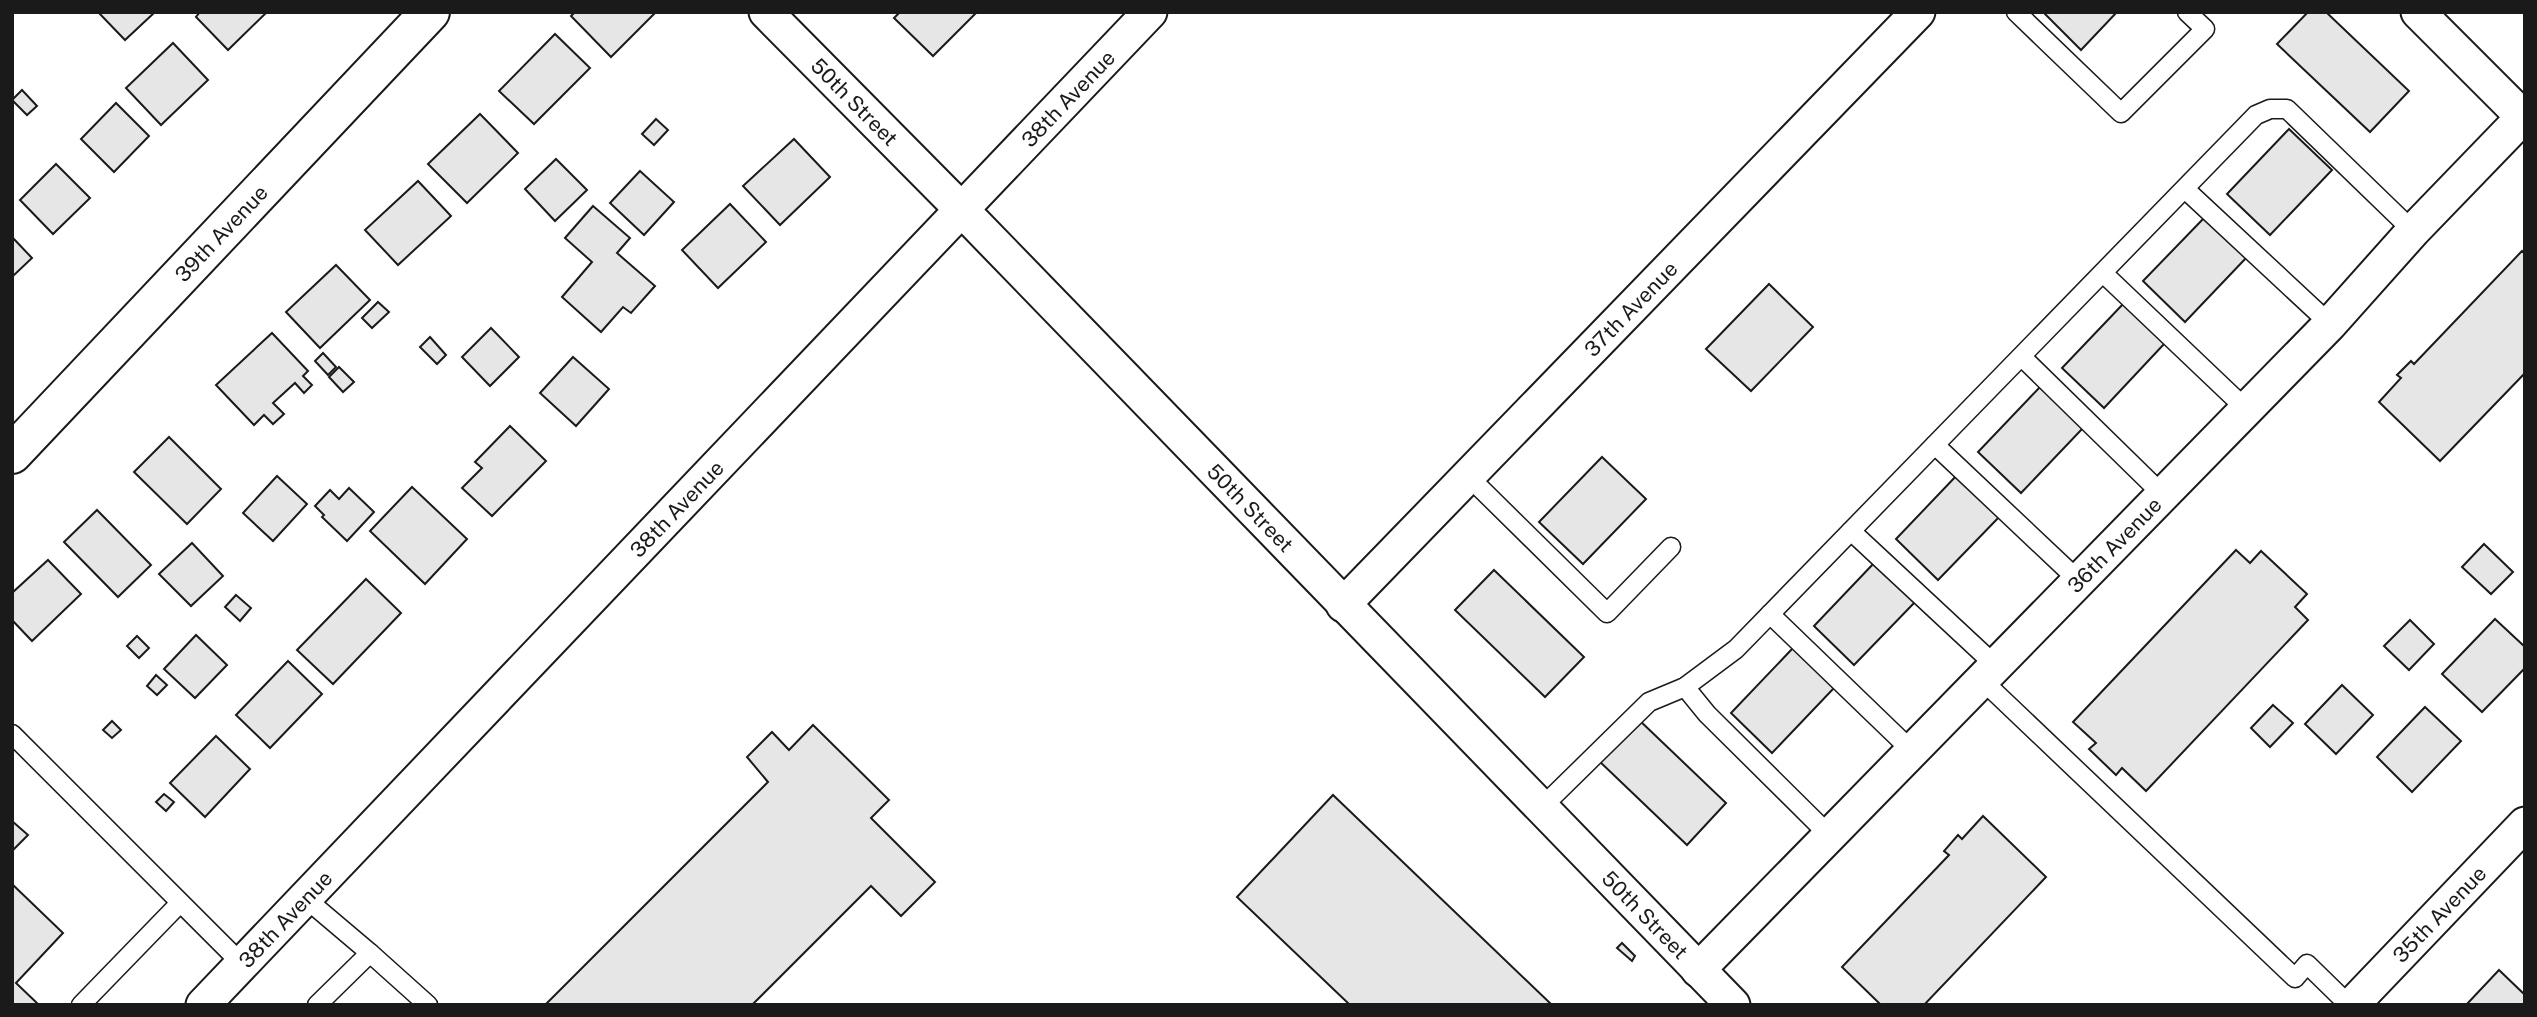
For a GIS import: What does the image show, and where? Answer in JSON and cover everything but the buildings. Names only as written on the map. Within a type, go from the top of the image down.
[{"type":"main road","name":"39th Avenue","points":[[12,454],[430,12]]},
{"type":"street","name":"50th Street","points":[[766,12],[961,209],[1733,1005]]},
{"type":"street","name":"38th Avenue","points":[[203,1005],[1150,12]]},
{"type":"street","name":"37th Avenue","points":[[1343,605],[1918,12]]},
{"type":"street","points":[[2418,12],[2524,117]]},
{"type":"street","name":"36th Avenue","points":[[1698,970],[2247,410],[2330,324],[2413,231],[2524,117]]},
{"type":"street","name":"35th Avenue","points":[[2350,1005],[2525,824]]},
{"type":"lane","points":[[2016,12],[2121,113],[2205,29],[2188,12]]},
{"type":"lane","points":[[1541,808],[1649,702],[1685,687],[1737,649],[2256,115],[2270,109],[2287,109],[2413,231]]},
{"type":"lane","points":[[2185,189],[2330,324]]},
{"type":"lane","points":[[2103,273],[2247,410]]},
{"type":"lane","points":[[2022,357],[2163,495]]},
{"type":"lane","points":[[1936,444],[2080,581]]},
{"type":"lane","points":[[1468,476],[1607,613],[1671,547]]},
{"type":"lane","points":[[1851,531],[1989,673],[2295,978],[2307,964],[2350,1005]]},
{"type":"lane","points":[[1770,614],[1912,751]]},
{"type":"lane","points":[[1685,687],[1707,715],[1830,836]]},
{"type":"lane","points":[[12,734],[242,964]]},
{"type":"lane","points":[[305,898],[428,1005]]},
{"type":"lane","points":[[81,1005],[180,903]]},
{"type":"lane","points":[[317,1005],[370,953]]}]
